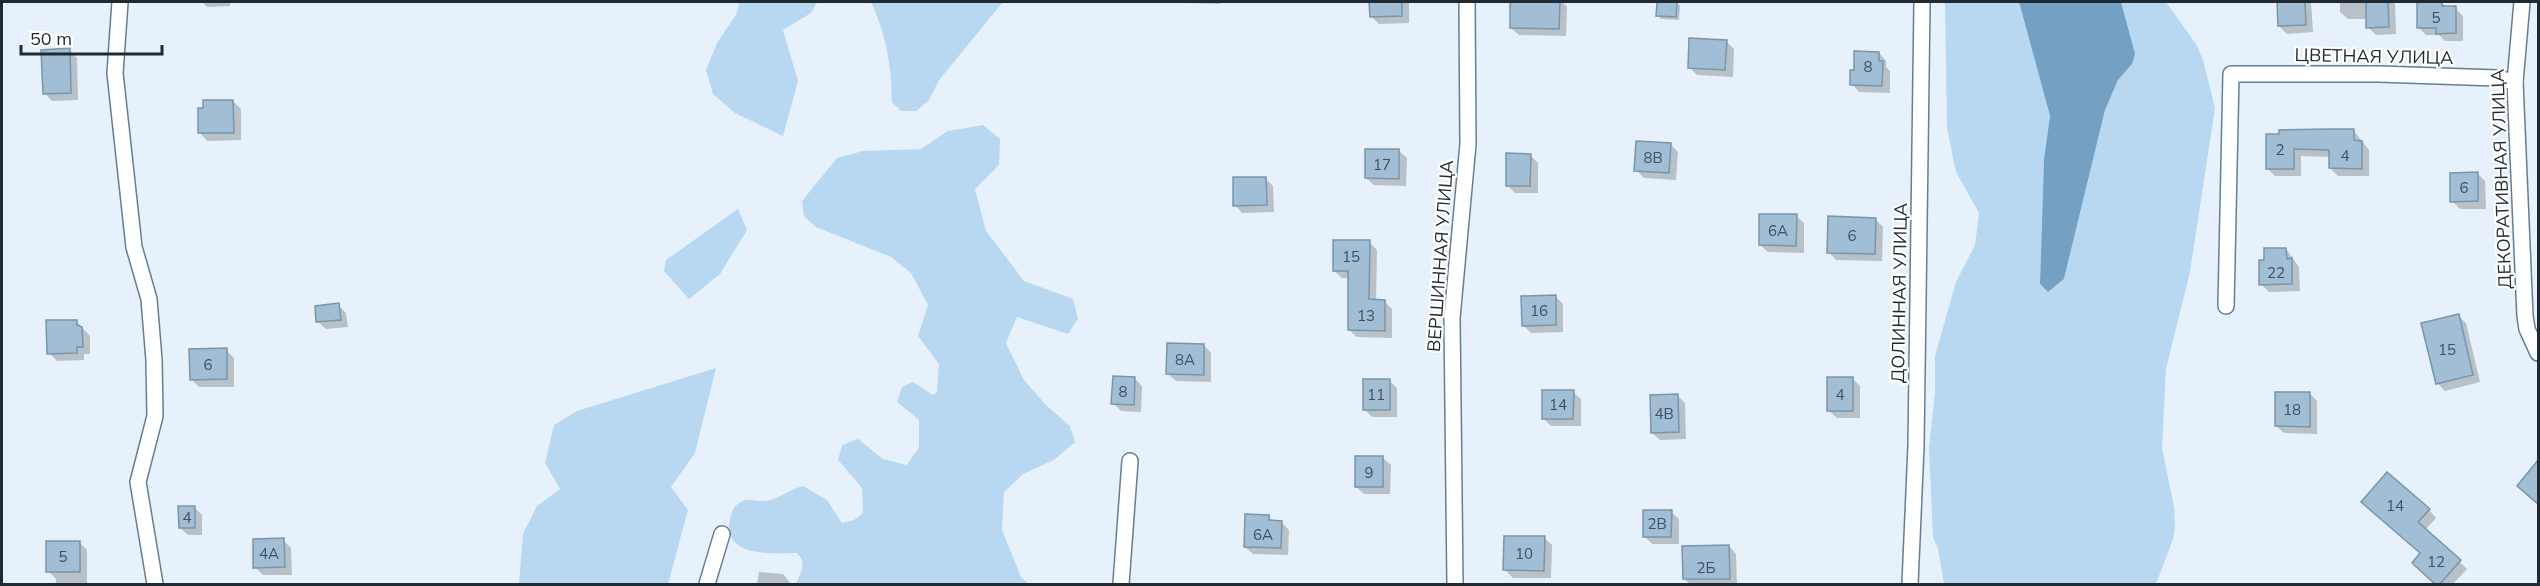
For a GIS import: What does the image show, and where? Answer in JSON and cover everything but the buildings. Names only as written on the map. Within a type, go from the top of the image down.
[{"type":"street","points":[[120,2],[115,73],[134,247],[149,299],[154,360],[155,416],[138,482],[155,585]]},
{"type":"street","name":"ВЕРШИННАЯ УЛИЦА","points":[[1455,585],[1452,318],[1468,144],[1467,2]]},
{"type":"street","name":"ДОЛИННАЯ УЛИЦА","points":[[1910,585],[1916,446],[1922,2]]},
{"type":"street","name":"ДЕКОРАТИВНАЯ УЛИЦА","points":[[2522,2],[2515,82],[2525,316],[2527,329],[2538,353]]},
{"type":"street","name":"ЦВЕТНАЯ УЛИЦА","points":[[2226,306],[2231,74],[2391,75],[2497,78],[2515,82]]},
{"type":"street","points":[[1121,585],[1130,461]]},
{"type":"street","points":[[707,585],[722,534]]},
{"type":"shaded area","points":[[739,2],[817,2],[811,13],[783,30],[798,81],[783,136],[735,113],[713,94],[706,70],[717,43],[737,13]]},
{"type":"shaded area","points":[[871,2],[1003,2],[939,80],[929,100],[916,111],[901,111],[892,102],[887,51]]},
{"type":"shaded area","points":[[1945,2],[2019,2],[2050,116],[2044,159],[2040,284],[2048,292],[2064,279],[2105,110],[2118,80],[2132,64],[2121,2],[2166,2],[2196,44],[2203,60],[2215,108],[2190,272],[2166,369],[2162,448],[2174,507],[2175,527],[2173,539],[2156,584],[1944,584],[1938,549],[1933,537],[1929,448],[1935,392],[1935,356],[1956,282],[1975,245],[1979,213],[1956,172],[1947,128]]},
{"type":"shaded area","points":[[2019,2],[2121,2],[2135,54],[2132,64],[2118,80],[2105,110],[2064,279],[2048,292],[2040,284],[2044,159],[2050,116]]},
{"type":"shaded area","points":[[983,125],[1000,139],[999,165],[975,189],[986,231],[1024,281],[1073,299],[1078,319],[1068,334],[1017,317],[1006,343],[1024,380],[1046,405],[1070,426],[1075,442],[1054,460],[1023,474],[1004,492],[1002,530],[1021,577],[1029,584],[796,584],[803,565],[797,553],[766,553],[744,548],[736,543],[731,536],[729,525],[734,508],[745,500],[769,500],[803,486],[827,500],[842,523],[854,520],[863,513],[862,488],[838,460],[842,445],[858,439],[883,459],[907,465],[919,447],[919,420],[897,402],[902,387],[913,382],[933,395],[937,392],[939,364],[918,336],[928,305],[911,273],[891,257],[816,227],[804,216],[802,201],[837,158],[863,151],[921,149],[948,131]]},
{"type":"shaded area","points":[[738,209],[747,230],[720,274],[689,299],[664,271],[666,260]]},
{"type":"shaded area","points":[[716,368],[695,453],[671,487],[688,510],[668,584],[519,584],[523,534],[537,506],[560,489],[545,463],[554,425],[577,411]]}]
